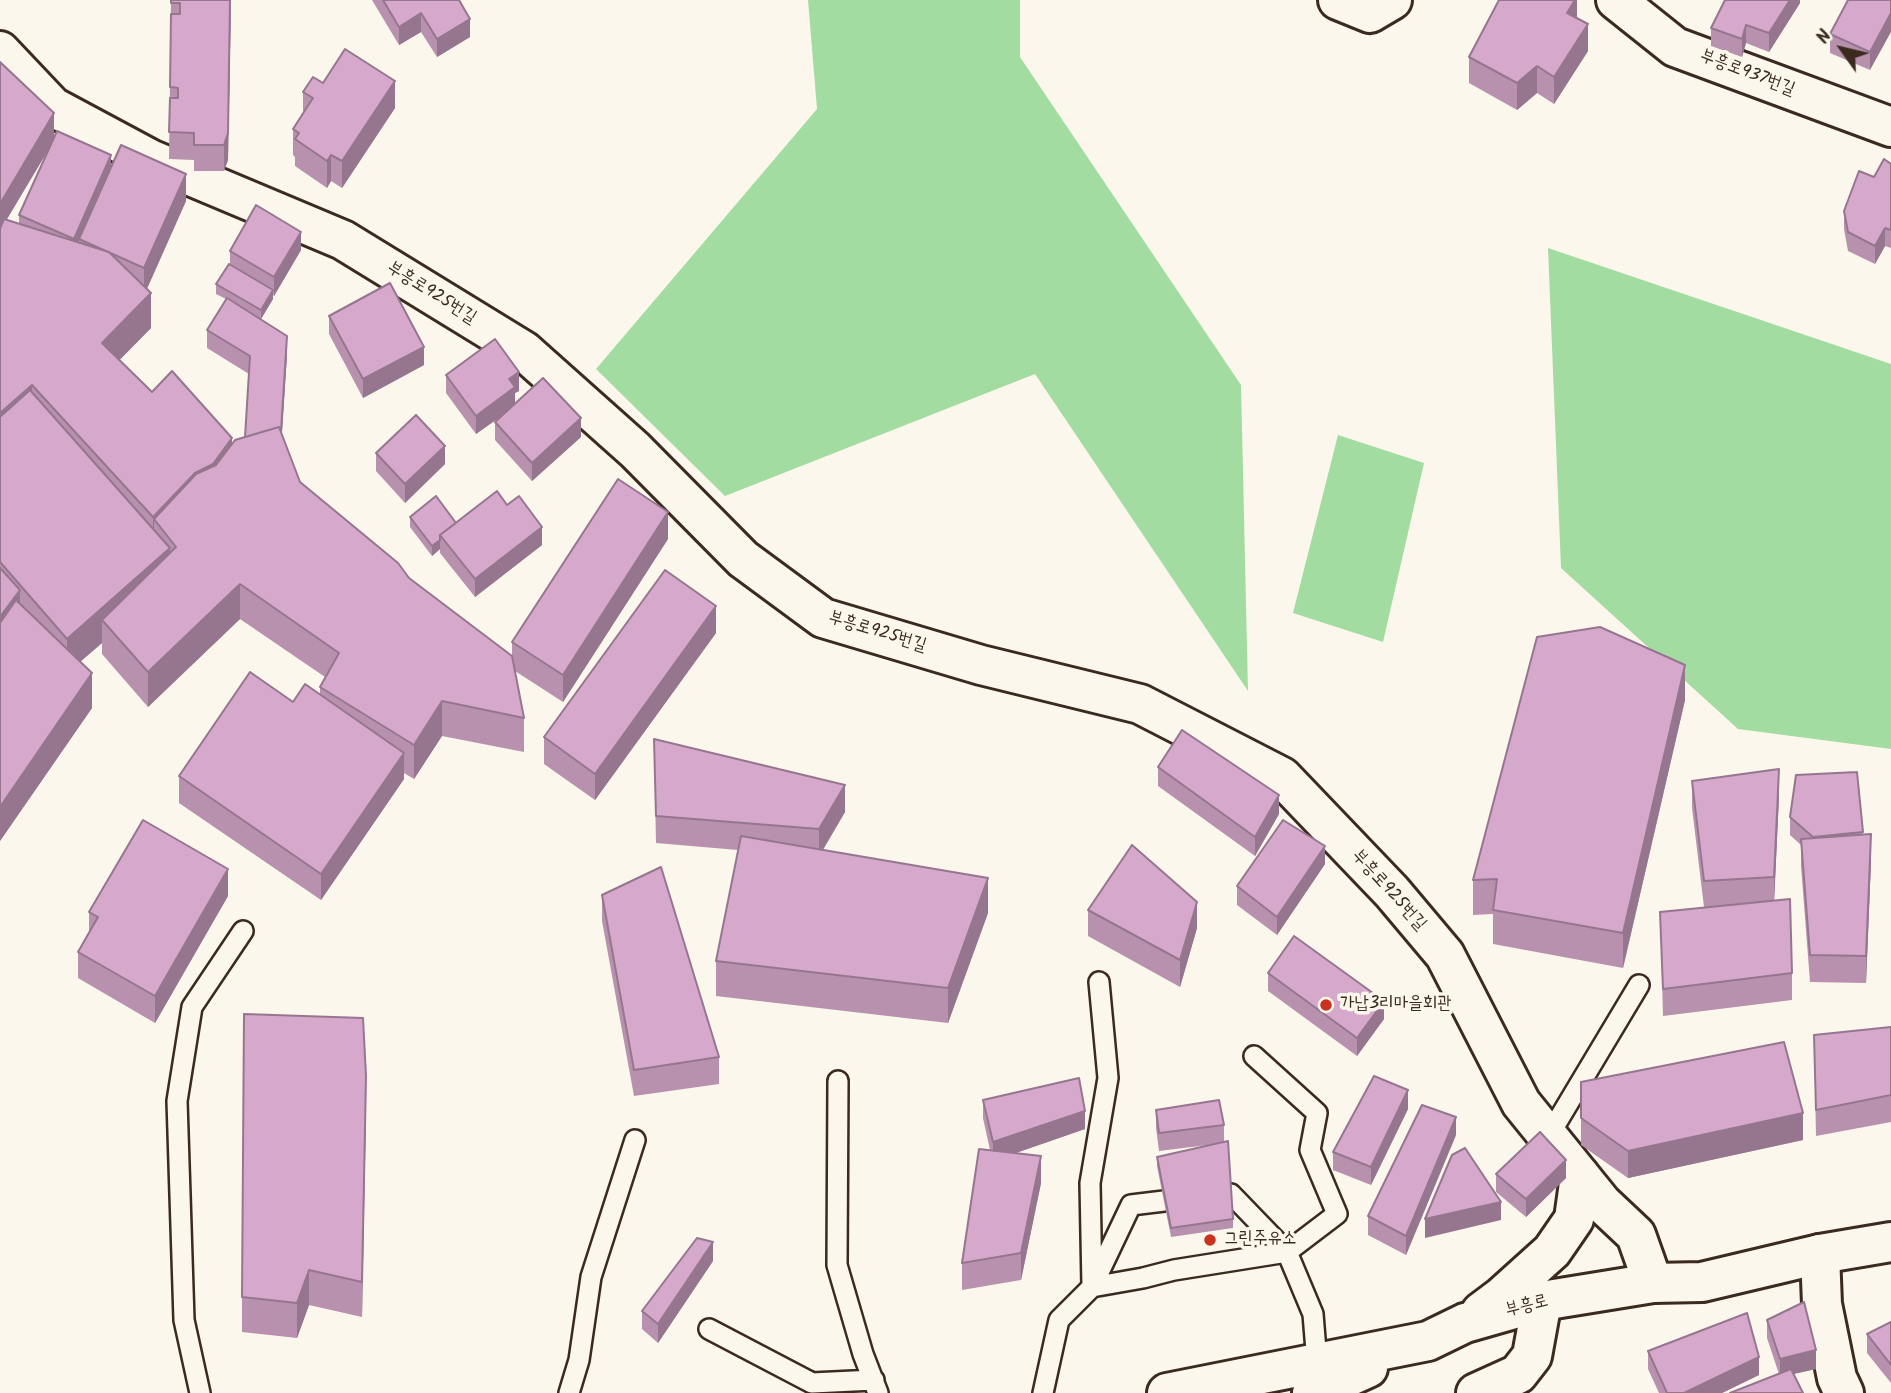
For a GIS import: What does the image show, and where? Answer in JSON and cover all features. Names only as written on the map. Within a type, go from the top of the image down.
[{"type":"street","points":[[1338,0],[1370,13],[1392,0]]},
{"type":"street","name":"부흥로937번길","points":[[1616,0],[1675,47],[1891,127]]},
{"type":"street","name":"부흥로925번길","points":[[0,51],[53,107],[150,159],[343,240],[524,351],[635,450],[743,559],[823,618],[981,665],[1140,704],[1282,777],[1392,892],[1445,955],[1521,1103],[1602,1203],[1636,1235],[1653,1283]]},
{"type":"street","points":[[1465,1323],[1501,1297],[1552,1251],[1574,1219],[1580,1176]]},
{"type":"street","name":"부흥로","points":[[1314,1378],[1428,1341],[1465,1323],[1542,1301],[1653,1283],[1702,1282],[1820,1254],[1891,1242]]},
{"type":"street","points":[[1820,1254],[1822,1304],[1837,1378],[1844,1393]]},
{"type":"street","points":[[1476,1393],[1518,1374],[1532,1356],[1542,1301]]},
{"type":"street","points":[[1167,1393],[1314,1378]]},
{"type":"lane","points":[[200,1393],[184,1320],[177,1101],[192,1007],[243,931]]},
{"type":"lane","points":[[1092,1287],[1090,1183],[1108,1078],[1099,982]]},
{"type":"lane","points":[[1548,1137],[1639,985]]},
{"type":"lane","points":[[1092,1287],[1174,1270],[1287,1252],[1337,1214],[1310,1150],[1317,1112],[1254,1056]]},
{"type":"lane","points":[[709,1329],[812,1382],[876,1387],[837,1265],[838,1082]]},
{"type":"lane","points":[[569,1393],[579,1360],[591,1277],[635,1140]]},
{"type":"lane","points":[[1231,1194],[1287,1252],[1313,1314],[1314,1378]]},
{"type":"lane","points":[[1043,1393],[1059,1320],[1092,1287],[1131,1205],[1164,1201]]},
{"type":"green space","points":[[808,0],[1020,0],[1020,57],[1241,385],[1248,691],[1035,374],[725,496],[596,369],[817,109]]},
{"type":"green space","points":[[1548,248],[1891,364],[1891,749],[1738,729],[1561,568]]},
{"type":"green space","points":[[1338,435],[1424,463],[1383,642],[1293,613]]},
{"type":"building","points":[[171,0],[230,0],[228,133],[224,145],[194,145],[194,133],[169,132],[170,98],[178,98],[178,88],[170,87],[171,14],[180,14],[180,3],[171,3]]},
{"type":"building","points":[[383,0],[459,0],[470,19],[437,39],[421,13],[399,27]]},
{"type":"building","points":[[1499,0],[1575,0],[1567,13],[1588,24],[1554,77],[1537,66],[1517,83],[1469,57]]},
{"type":"building","points":[[1725,0],[1790,0],[1769,33],[1746,25],[1742,39],[1711,28]]},
{"type":"building","points":[[1848,0],[1891,0],[1891,13],[1870,52],[1830,34]]},
{"type":"building","points":[[345,49],[395,81],[342,161],[331,155],[327,161],[295,139],[299,133],[293,129],[313,98],[303,92],[313,77],[323,83]]},
{"type":"building","points":[[0,62],[54,113],[0,204]]},
{"type":"building","points":[[57,131],[111,155],[74,239],[19,215]]},
{"type":"building","points":[[121,145],[186,174],[144,268],[79,239]]},
{"type":"building","points":[[1884,159],[1891,164],[1891,230],[1885,228],[1875,246],[1848,232],[1844,211],[1859,171],[1874,177]]},
{"type":"building","points":[[256,205],[301,232],[274,277],[230,251]]},
{"type":"building","points":[[4,219],[109,252],[151,293],[102,343],[152,392],[172,371],[232,438],[213,464],[195,473],[153,517],[32,385],[0,413],[0,229]]},
{"type":"building","points":[[229,264],[273,290],[261,310],[216,284]]},
{"type":"building","points":[[390,283],[424,347],[363,379],[329,316]]},
{"type":"building","points":[[227,298],[287,336],[281,431],[279,427],[245,437],[250,356],[207,330]]},
{"type":"building","points":[[495,339],[519,372],[509,379],[515,387],[476,416],[446,375]]},
{"type":"building","points":[[543,378],[581,418],[532,463],[495,422]]},
{"type":"building","points":[[30,390],[170,548],[67,639],[0,562],[0,417]]},
{"type":"building","points":[[416,415],[445,446],[405,484],[376,453]]},
{"type":"building","points":[[279,427],[300,482],[398,563],[409,578],[512,656],[524,718],[442,701],[414,745],[320,687],[339,653],[240,584],[148,672],[102,620],[176,547],[154,519],[196,474],[216,465],[235,440]]},
{"type":"building","points":[[618,479],[668,512],[563,675],[512,642]]},
{"type":"building","points":[[497,491],[507,505],[519,496],[542,527],[475,579],[440,535]]},
{"type":"building","points":[[436,496],[456,523],[440,535],[440,540],[432,546],[410,517]]},
{"type":"building","points":[[0,568],[20,590],[0,617]]},
{"type":"building","points":[[665,570],[716,606],[595,774],[544,737]]},
{"type":"building","points":[[16,600],[92,673],[0,807],[0,623]]},
{"type":"building","points":[[1600,627],[1685,665],[1623,933],[1493,910],[1497,879],[1473,880],[1537,637]]},
{"type":"building","points":[[250,672],[293,702],[305,684],[404,753],[321,874],[179,776]]},
{"type":"building","points":[[1182,730],[1279,795],[1255,837],[1158,767]]},
{"type":"building","points":[[654,739],[845,785],[819,829],[656,816]]},
{"type":"building","points":[[1779,769],[1774,877],[1704,881],[1692,781]]},
{"type":"building","points":[[1857,772],[1863,832],[1813,837],[1790,817],[1796,775]]},
{"type":"building","points":[[143,820],[228,869],[155,996],[78,952],[98,917],[89,912]]},
{"type":"building","points":[[1283,820],[1325,846],[1277,917],[1237,886]]},
{"type":"building","points":[[1871,834],[1866,956],[1810,955],[1801,839]]},
{"type":"building","points":[[741,836],[988,878],[948,988],[716,961]]},
{"type":"building","points":[[1132,845],[1197,902],[1180,960],[1088,910]]},
{"type":"building","points":[[661,867],[719,1057],[634,1070],[602,895]]},
{"type":"building","points":[[1790,899],[1792,973],[1663,989],[1660,912]]},
{"type":"building","name":"가납3리마을회관","points":[[1294,936],[1384,1001],[1357,1038],[1268,973]]},
{"type":"building","points":[[244,1014],[363,1018],[366,1076],[362,1282],[309,1270],[297,1303],[242,1297]]},
{"type":"building","points":[[1891,1027],[1891,1095],[1816,1110],[1814,1035]]},
{"type":"building","points":[[1784,1042],[1803,1113],[1628,1151],[1581,1118],[1581,1082]]},
{"type":"building","points":[[1374,1076],[1408,1090],[1371,1167],[1333,1152]]},
{"type":"building","points":[[1079,1078],[1085,1111],[993,1142],[983,1100]]},
{"type":"building","points":[[1219,1100],[1224,1125],[1159,1133],[1156,1110]]},
{"type":"building","points":[[1422,1105],[1456,1117],[1406,1236],[1368,1216]]},
{"type":"building","points":[[1540,1132],[1566,1160],[1526,1199],[1496,1174]]},
{"type":"building","points":[[1228,1141],[1233,1219],[1171,1228],[1157,1157]]},
{"type":"building","points":[[1465,1148],[1501,1202],[1425,1219],[1452,1155]]},
{"type":"building","points":[[979,1149],[1041,1156],[1021,1253],[962,1263]]},
{"type":"building","points":[[697,1238],[713,1242],[658,1324],[642,1311]]},
{"type":"building","points":[[1804,1302],[1816,1350],[1780,1359],[1767,1320]]},
{"type":"building","points":[[1747,1313],[1759,1357],[1684,1393],[1667,1393],[1648,1351]]},
{"type":"building","points":[[1891,1322],[1891,1365],[1867,1334]]},
{"type":"building","points":[[1791,1369],[1803,1393],[1730,1393]]},
{"type":"place","name":"가납3리마을회관","points":[[1326,1005]]},
{"type":"place","name":"그린주유소","points":[[1210,1240]]}]
